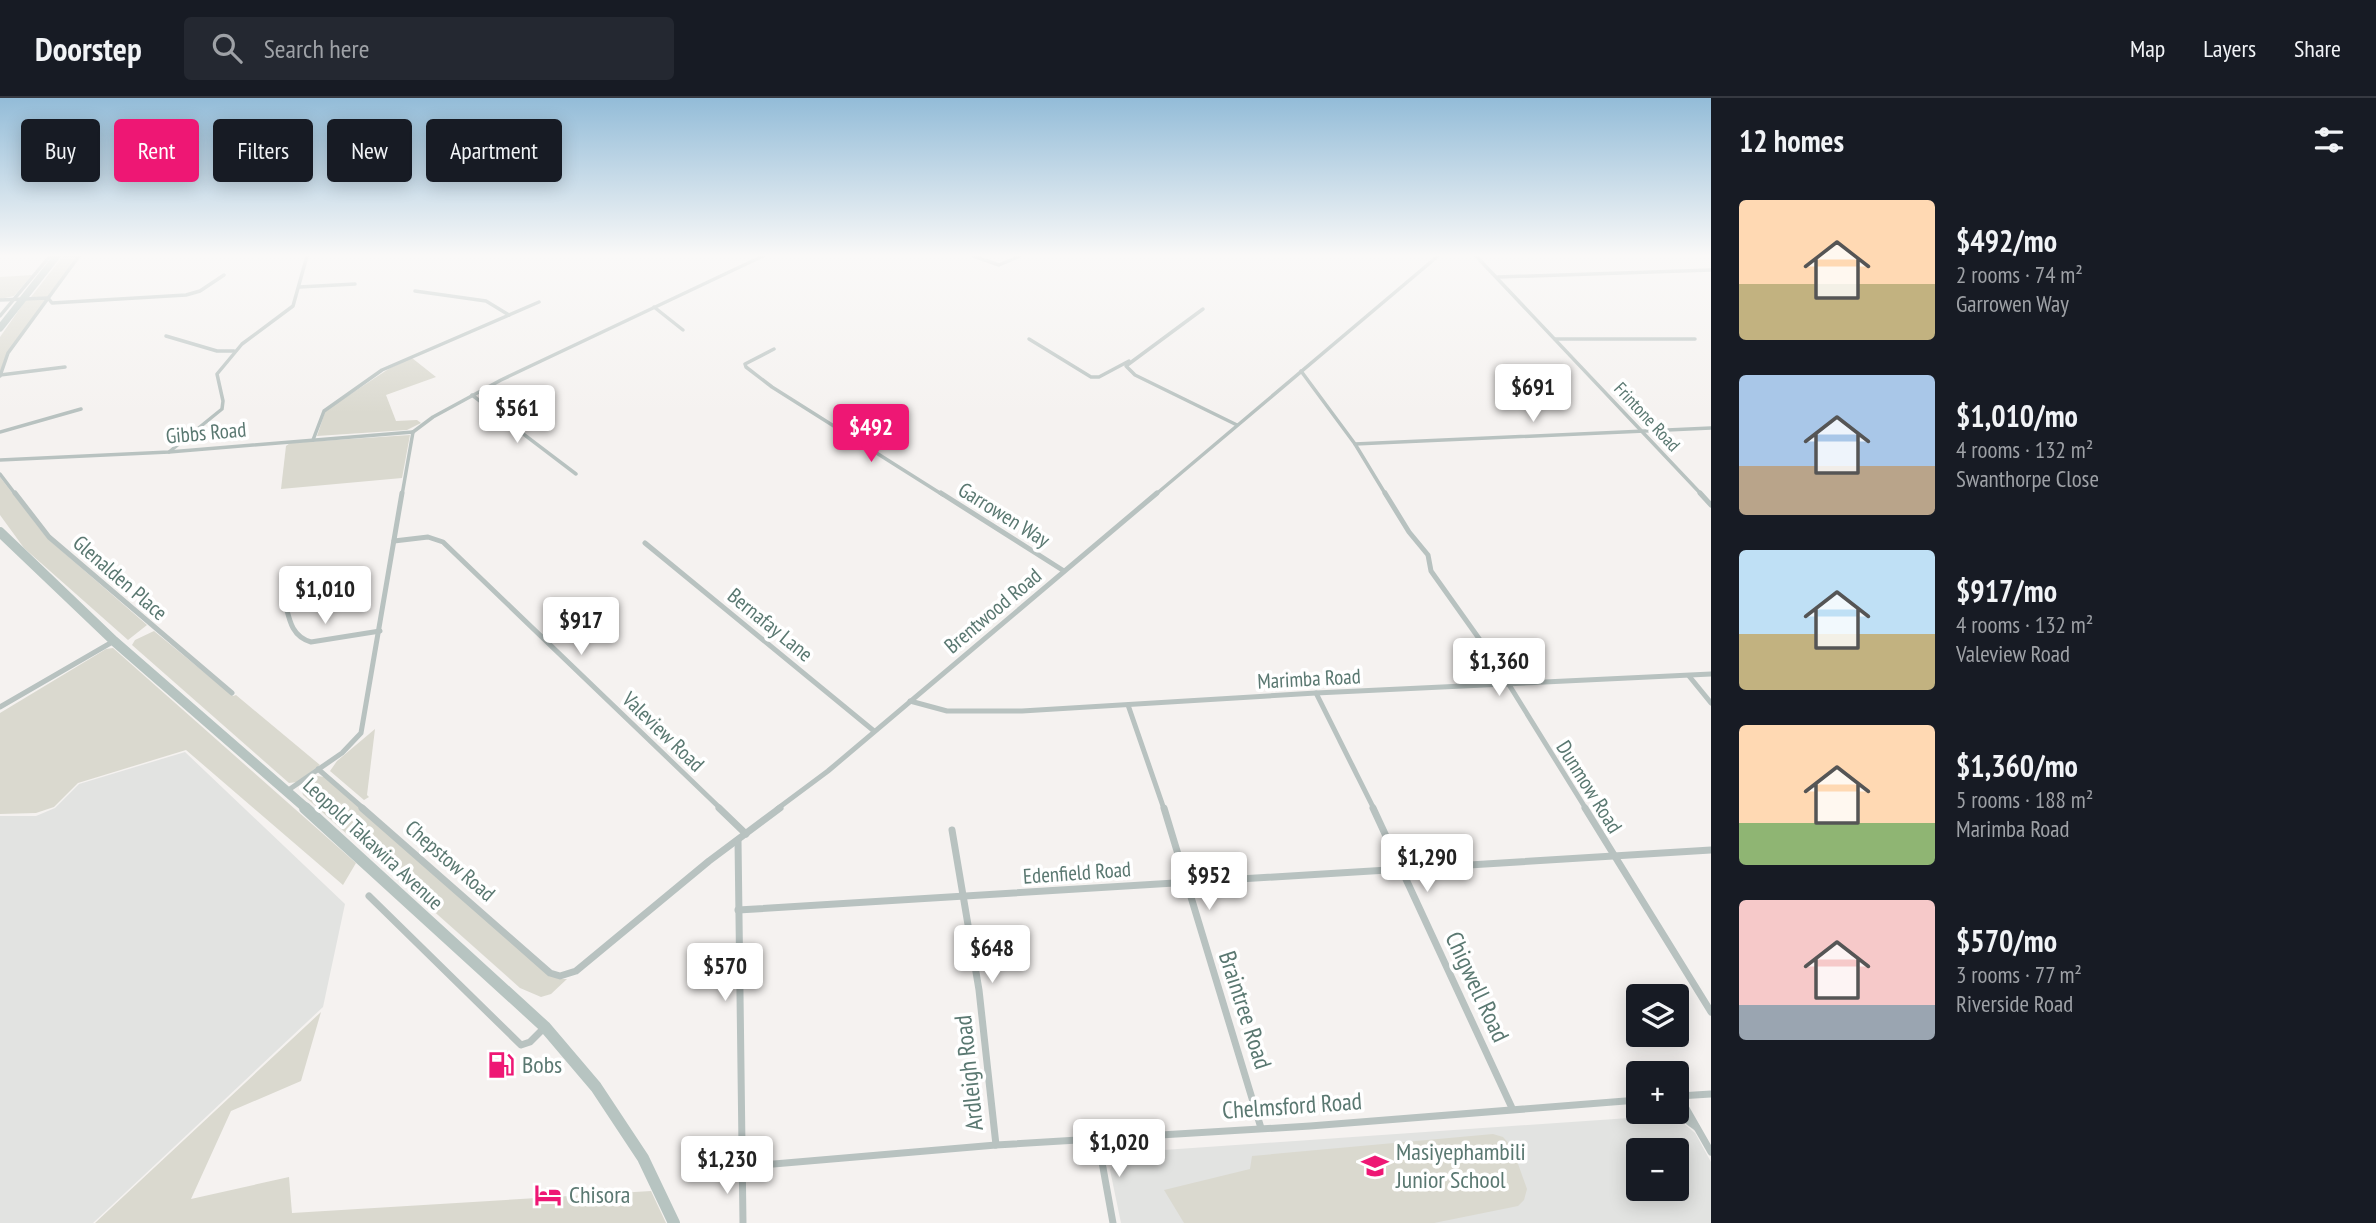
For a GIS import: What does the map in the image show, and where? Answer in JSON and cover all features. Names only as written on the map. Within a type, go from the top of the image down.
[{"type":"highway","points":[[0,328],[11,308]]},
{"type":"highway","name":"Leopold Takawira Avenue","points":[[0,532],[114,641],[287,791],[545,1027],[596,1087],[643,1158],[674,1223]]},
{"type":"street","points":[[40,308],[8,354],[0,375],[65,367]]},
{"type":"street","points":[[169,453],[171,448],[222,408],[217,374],[234,351],[291,308]]},
{"type":"street","points":[[498,308],[509,315]]},
{"type":"street","points":[[313,440],[324,411],[382,370],[524,308]]},
{"type":"street","points":[[287,791],[342,753],[361,733],[413,432],[472,395],[651,308]]},
{"type":"street","points":[[656,308],[683,330]]},
{"type":"street","name":"Brentwood Road","points":[[560,976],[576,971],[738,839],[828,771],[1375,308]]},
{"type":"street","name":"Frintone Road","points":[[1527,308],[1711,505]]},
{"type":"street","points":[[1029,339],[1091,377],[1099,377],[1129,361],[1203,309]]},
{"type":"street","points":[[166,336],[217,351],[234,351]]},
{"type":"street","points":[[1555,339],[1695,339]]},
{"type":"street","name":"Garrowen Way","points":[[774,349],[745,364],[746,368],[1064,571]]},
{"type":"street","points":[[1129,361],[1126,366],[1132,374],[1237,425]]},
{"type":"street","name":"Dunmow Road","points":[[1301,371],[1355,444],[1409,532],[1428,555],[1431,571],[1490,654],[1711,1012]]},
{"type":"street","points":[[472,395],[576,474]]},
{"type":"street","points":[[0,432],[81,409]]},
{"type":"street","points":[[1355,444],[1711,428]]},
{"type":"street","name":"Gibbs Road","points":[[0,460],[169,453],[413,432]]},
{"type":"street","name":"Glenalden Place","points":[[0,474],[49,537],[232,693]]},
{"type":"street","name":"Valeview Road","points":[[394,541],[428,537],[443,542],[746,834]]},
{"type":"street","name":"Bernafay Lane","points":[[645,543],[874,731]]},
{"type":"street","points":[[284,598],[295,635],[302,640],[311,642],[380,631]]},
{"type":"street","points":[[0,707],[114,641]]},
{"type":"street","name":"Marimba Road","points":[[910,701],[962,712],[1711,674]]},
{"type":"street","points":[[1689,676],[1711,703]]},
{"type":"street","name":"Chigwell Road","points":[[1316,693],[1367,793],[1511,1108]]},
{"type":"street","name":"Braintree Road","points":[[1128,705],[1162,802],[1261,1128]]},
{"type":"street","name":"Chepstow Road","points":[[318,769],[550,973],[560,976]]},
{"type":"street","name":"Ardleigh Road","points":[[952,830],[979,990],[996,1145]]},
{"type":"street","points":[[738,839],[740,1167],[743,1223]]},
{"type":"street","name":"Edenfield Road","points":[[738,910],[1711,850]]},
{"type":"street","points":[[369,896],[521,1045],[530,1042],[545,1027]]},
{"type":"street","points":[[1689,1095],[1711,1094]]},
{"type":"street","name":"Chelmsford Road","points":[[740,1167],[996,1145],[1098,1140],[1626,1101]]},
{"type":"street","points":[[1689,1114],[1711,1152]]},
{"type":"street","points":[[1689,1122],[1698,1129]]},
{"type":"street","points":[[1098,1140],[1113,1223]]},
{"type":"shaded area","points":[[20,308],[40,308],[7,353],[0,372],[0,337]]},
{"type":"shaded area","points":[[412,358],[436,377],[386,395],[396,421],[417,420],[421,423],[407,430],[317,436],[325,412],[331,407],[390,368]]},
{"type":"shaded area","points":[[410,435],[402,478],[281,489],[286,446],[290,443]]},
{"type":"shaded area","points":[[0,477],[47,538],[147,625],[128,640],[24,548],[0,515]]},
{"type":"shaded area","points":[[154,631],[320,765],[297,782],[289,783],[132,645],[135,640]]},
{"type":"shaded area","points":[[113,648],[356,863],[343,885],[186,750],[78,783],[54,807],[36,813],[0,814],[0,713],[106,649]]},
{"type":"shaded area","points":[[375,729],[367,795],[369,797],[364,800],[330,771],[337,761]]},
{"type":"shaded area","points":[[185,752],[345,904],[323,1007],[93,1223],[0,1223],[0,816],[36,816],[55,808],[79,784]]},
{"type":"shaded area","points":[[324,777],[559,979],[567,979],[551,994],[541,997],[520,988],[303,795],[301,788],[308,780]]},
{"type":"shaded area","points":[[321,1012],[301,1081],[231,1111],[191,1199],[289,1177],[292,1213],[651,1191],[666,1223],[95,1223]]},
{"type":"shaded area","name":"Masiyephambili Junior School","points":[[1626,1118],[1626,1124],[1684,1124],[1695,1133],[1711,1162],[1711,1223],[1121,1223],[1110,1170],[1120,1153]]},
{"type":"shaded area","points":[[1493,1134],[1503,1137],[1512,1147],[1527,1189],[1524,1200],[1518,1206],[1434,1223],[1184,1223],[1164,1190],[1250,1169],[1252,1156]]},
{"type":"place","name":"Bobs","points":[[501,1065]]},
{"type":"place","name":"Masiyephambili Junior School","points":[[1375,1166]]},
{"type":"place","name":"Chisora","points":[[548,1195]]}]
